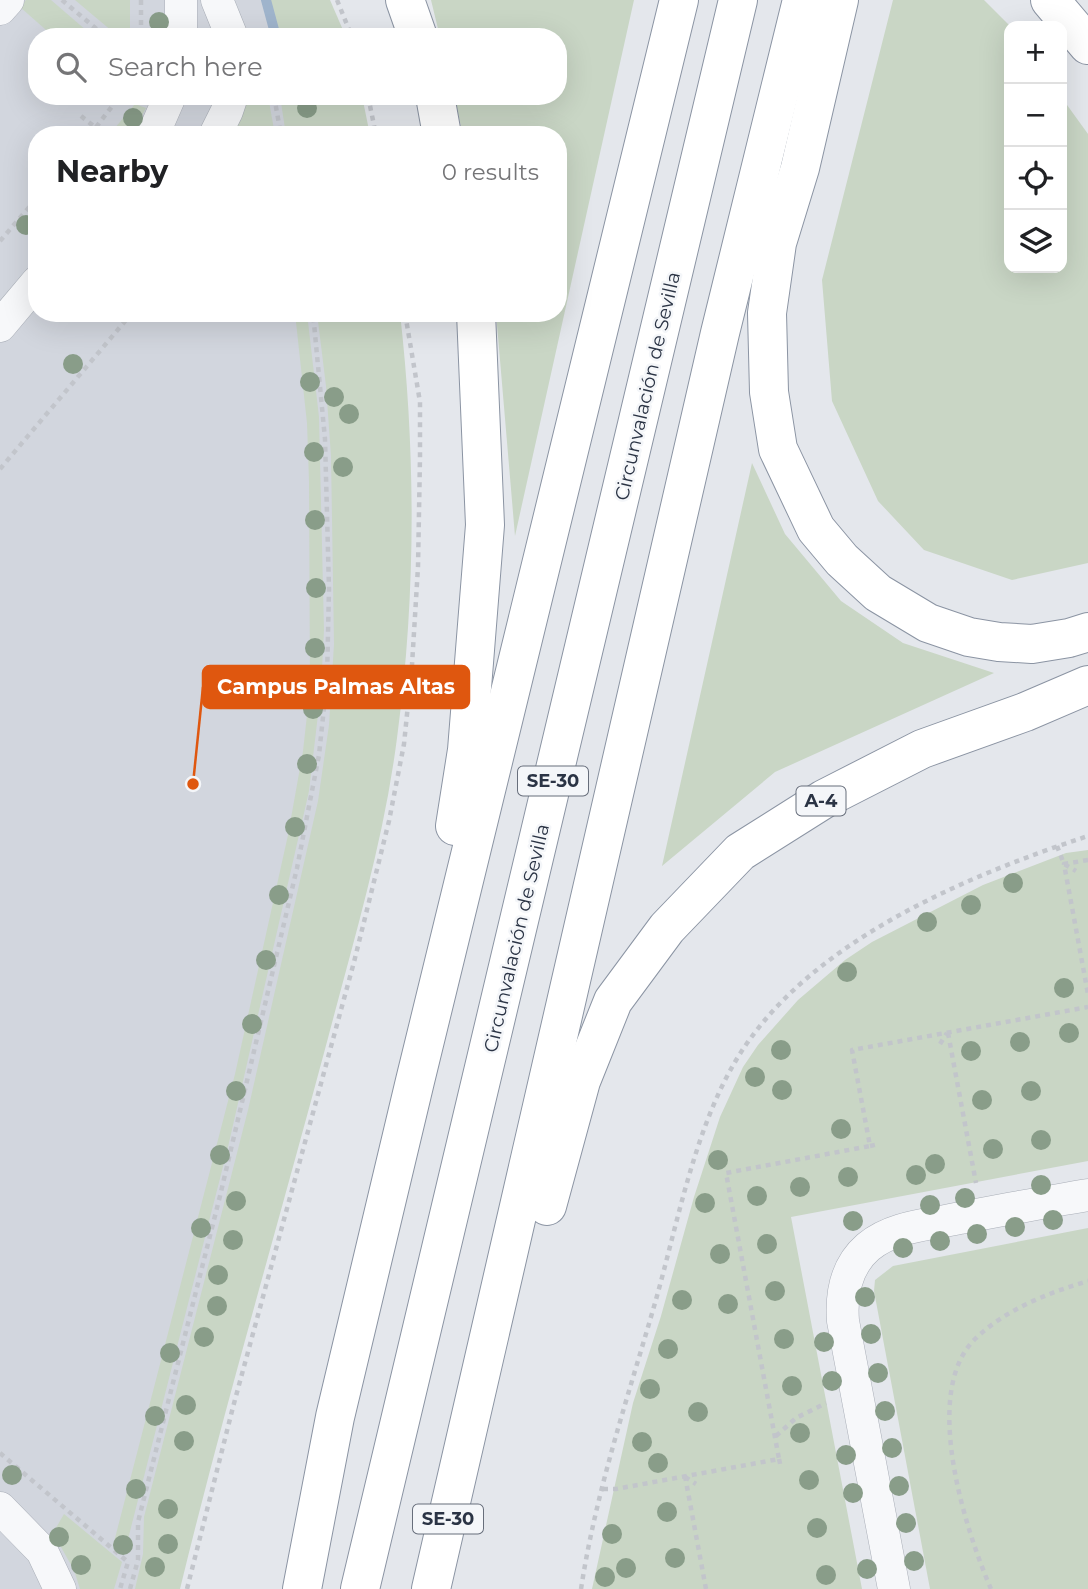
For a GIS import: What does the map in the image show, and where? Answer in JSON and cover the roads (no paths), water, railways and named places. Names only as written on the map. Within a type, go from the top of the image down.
[{"type":"highway","points":[[405,0],[415,28]]},
{"type":"highway","points":[[642,145],[670,0]]},
{"type":"highway","points":[[302,1589],[335,1417],[679,0]]},
{"type":"highway","name":"Circunvalación de Sevilla","points":[[360,1589],[738,0]]},
{"type":"highway","name":"SE-30","points":[[431,1589],[720,333],[802,0]]},
{"type":"highway","points":[[839,0],[800,168],[777,243],[767,313],[769,392],[778,449],[816,529],[842,561],[878,593],[928,623],[969,637],[1032,644],[1088,632]]},
{"type":"highway","points":[[1028,0],[1047,21]]},
{"type":"highway","points":[[1050,0],[1088,45]]},
{"type":"highway","points":[[1067,46],[1088,74]]},
{"type":"highway","points":[[437,105],[440,126]]},
{"type":"highway","points":[[800,168],[787,320],[787,388],[796,447],[818,496],[841,533],[889,576],[926,600],[960,615],[1012,624],[1067,619],[1088,612]]},
{"type":"highway","points":[[415,1081],[467,750],[484,538],[476,322]]},
{"type":"highway","name":"A-4","points":[[464,1449],[511,1349],[556,1168],[581,1081],[613,1001],[667,928],[740,852],[824,799],[922,749],[1025,712],[1088,685]]},
{"type":"street","points":[[0,9],[8,0]]},
{"type":"street","points":[[181,0],[181,28]]},
{"type":"street","points":[[217,0],[229,28]]},
{"type":"street","points":[[157,126],[166,105]]},
{"type":"street","points":[[220,126],[229,105]]},
{"type":"street","points":[[1,323],[28,292]]},
{"type":"street","points":[[894,1589],[842,1305],[844,1289],[856,1260],[874,1243],[897,1231],[1088,1195]]},
{"type":"street","points":[[0,1508],[42,1551],[60,1589]]},
{"type":"waterway","points":[[266,0],[274,28]]},
{"type":"place","name":"Campus Palmas Altas","points":[[193,784]]}]
